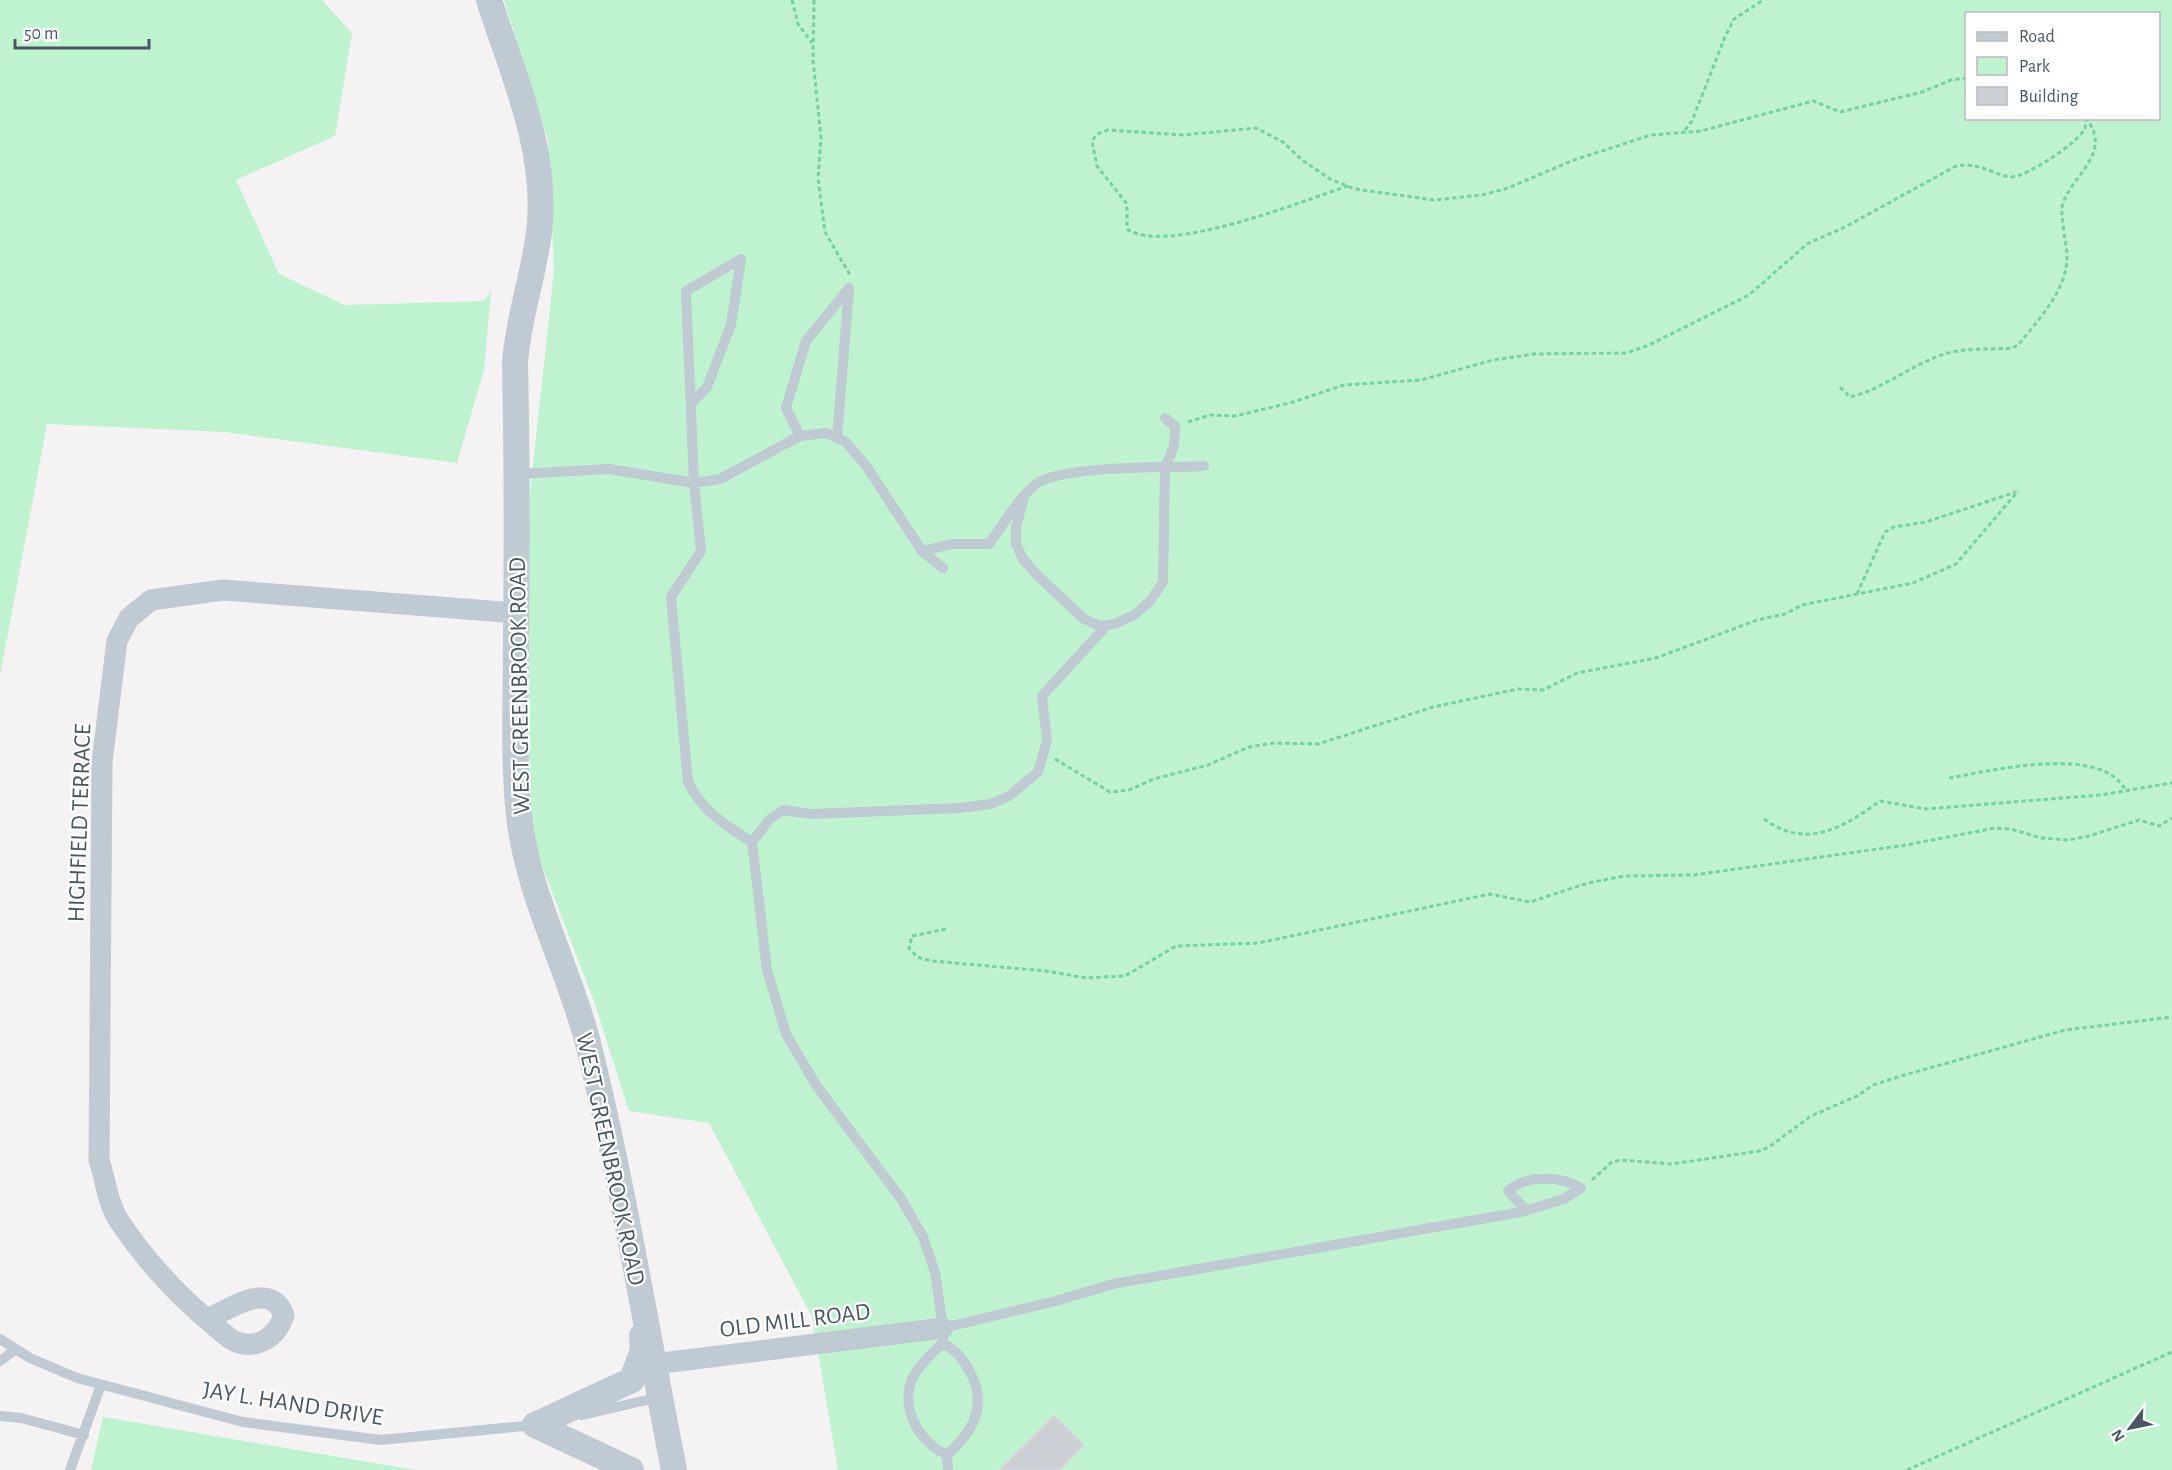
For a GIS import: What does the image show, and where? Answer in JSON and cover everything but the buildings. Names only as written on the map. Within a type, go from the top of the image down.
[{"type":"street","name":"WEST GREENBROOK ROAD","points":[[489,0],[530,126],[541,200],[536,250],[516,347],[516,739],[523,838],[545,924],[577,1003],[588,1045],[631,1238],[638,1289],[674,1470]]},
{"type":"street","name":"HIGHFIELD TERRACE","points":[[207,1319],[182,1299],[117,1219],[99,1160],[102,762],[117,641],[129,618],[151,600],[223,590],[517,613]]},
{"type":"street","points":[[535,1425],[632,1380],[643,1350],[638,1289]]},
{"type":"street","name":"OLD MILL ROAD","points":[[654,1364],[943,1335]]},
{"type":"street","points":[[535,1425],[631,1470]]},
{"type":"lane","points":[[691,404],[707,387],[731,326],[741,259],[686,291],[694,483],[700,551],[671,597],[688,782],[696,799],[717,820],[752,842]]},
{"type":"lane","points":[[800,436],[786,408],[806,341],[849,288],[837,438]]},
{"type":"lane","points":[[1024,498],[1016,527],[1016,544],[1023,559],[1084,619],[1100,626],[1134,615],[1150,602],[1163,582],[1165,468],[1174,446],[1175,426],[1165,418]]},
{"type":"lane","points":[[516,474],[609,469],[694,483],[720,479],[800,436],[826,433],[846,442],[867,467],[922,551],[943,568]]},
{"type":"lane","points":[[922,551],[952,544],[989,544],[1035,484],[1047,478],[1071,473],[1204,466]]},
{"type":"lane","points":[[947,1455],[969,1434],[978,1413],[978,1387],[956,1350],[943,1335],[935,1272],[923,1237],[902,1200],[816,1085],[786,1034],[767,970],[752,842],[770,819],[783,810],[846,813],[959,808],[991,804],[1009,796],[1038,772],[1047,740],[1042,696],[1107,625]]},
{"type":"lane","points":[[1521,1212],[1525,1209],[1508,1191],[1526,1180],[1558,1179],[1581,1188]]},
{"type":"lane","points":[[947,1455],[934,1449],[921,1434],[913,1421],[907,1398],[914,1375],[943,1335],[1113,1284],[1521,1212],[1564,1198],[1581,1188]]},
{"type":"lane","name":"JAY L. HAND DRIVE","points":[[0,1339],[67,1374],[101,1385],[243,1422],[381,1440],[535,1425],[660,1397]]},
{"type":"lane","points":[[0,1361],[16,1349]]},
{"type":"lane","points":[[70,1470],[101,1385]]},
{"type":"lane","points":[[0,1416],[21,1418],[84,1435]]},
{"type":"lane","points":[[947,1455],[948,1470]]},
{"type":"path","points":[[792,0],[798,24],[813,44]]},
{"type":"path","points":[[814,0],[813,44],[821,138],[818,178],[825,232],[852,278]]},
{"type":"path","points":[[1684,131],[1692,121],[1734,19],[1763,0]]},
{"type":"path","points":[[1348,186],[1200,232],[1145,238],[1127,229],[1127,204],[1097,166],[1092,141],[1097,134],[1108,130],[1182,135],[1256,128],[1282,142],[1302,160],[1330,179],[1348,186],[1434,200],[1482,195],[1528,182],[1574,160],[1651,135],[1701,131],[1747,121],[1814,101],[1840,112],[1922,92],[1951,80],[1965,78]]},
{"type":"path","points":[[1175,426],[1210,415],[1235,416],[1290,403],[1344,385],[1421,380],[1493,360],[1534,354],[1626,353],[1649,345],[1749,295],[1807,243],[1845,227],[1956,166],[1972,164],[2011,177],[2035,169],[2076,139],[2085,129],[2086,120]]},
{"type":"path","points":[[1840,387],[1850,397],[1857,396],[1938,356],[1959,350],[2013,348],[2019,344],[2063,282],[2067,258],[2062,206],[2091,159],[2096,143],[2094,129],[2087,120]]},
{"type":"path","points":[[1043,752],[1110,792],[1129,790],[1154,779],[1208,765],[1249,747],[1274,743],[1318,744],[1358,734],[1433,707],[1518,689],[1543,690],[1577,673],[1656,658],[1757,620],[1785,614],[1802,605],[1913,583],[1956,564],[2018,491],[1935,520],[1893,527],[1885,532],[1857,594]]},
{"type":"path","points":[[1949,778],[2019,767],[2072,763],[2103,772],[2121,782],[2126,791]]},
{"type":"path","points":[[1764,819],[1786,833],[1802,836],[1839,827],[1880,801],[1926,809],[2100,795],[2172,783]]},
{"type":"path","points":[[946,929],[912,936],[909,948],[917,957],[932,961],[1046,971],[1086,978],[1125,976],[1176,946],[1258,943],[1490,894],[1530,902],[1588,883],[1624,876],[1694,875],[1906,845],[1995,828],[2011,829],[2041,838],[2068,840],[2089,836],[2139,820],[2159,826],[2172,818]]},
{"type":"path","points":[[1581,1188],[1612,1162],[1621,1160],[1672,1164],[1769,1147],[1811,1116],[1857,1096],[1873,1085],[1943,1063],[2066,1030],[2172,1017]]},
{"type":"path","points":[[1907,1470],[2172,1352]]},
{"type":"green space","points":[[0,0],[322,0],[352,33],[335,136],[236,180],[279,274],[345,305],[484,301],[491,291],[484,370],[457,463],[225,432],[47,424],[0,676]]},
{"type":"green space","points":[[504,0],[2172,0],[2172,1470],[838,1470],[812,1317],[709,1123],[629,1111],[595,1004],[525,821],[524,548],[554,271],[548,140]]},
{"type":"green space","points":[[103,1417],[398,1467],[418,1470],[91,1470]]}]
